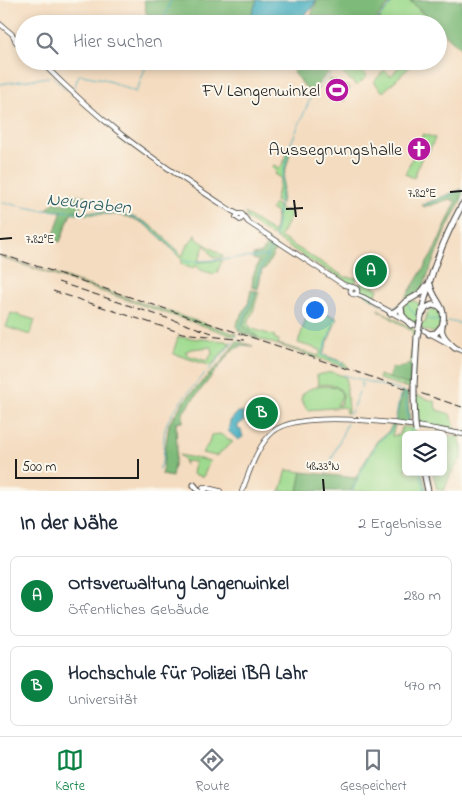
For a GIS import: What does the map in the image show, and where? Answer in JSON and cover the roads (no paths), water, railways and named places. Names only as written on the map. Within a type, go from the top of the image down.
[{"type":"main road","points":[[416,431],[414,385],[417,337],[421,316],[429,282],[444,240],[462,205]]},
{"type":"main road","points":[[396,316],[404,303],[421,294],[429,282]]},
{"type":"main road","points":[[429,282],[431,292],[442,308],[443,316],[436,338]]},
{"type":"main road","points":[[411,299],[419,303],[421,316]]},
{"type":"main road","points":[[421,316],[426,308],[432,305],[442,308]]},
{"type":"main road","points":[[390,312],[400,309]]},
{"type":"main road","points":[[400,309],[404,318],[411,325]]},
{"type":"main road","points":[[429,334],[434,334],[440,329]]},
{"type":"main road","points":[[440,329],[445,339],[455,348]]},
{"type":"main road","points":[[425,476],[428,491]]},
{"type":"main road","points":[[194,485],[203,489]]},
{"type":"street","points":[[0,24],[15,37]]},
{"type":"street","points":[[49,70],[73,94],[122,135],[232,212],[237,215],[242,214],[242,218],[344,285],[352,289],[356,288],[356,292],[363,297],[411,325],[462,351]]},
{"type":"street","points":[[242,490],[261,446],[275,431],[290,424],[313,421],[354,420],[462,434]]},
{"type":"street","points":[[203,489],[220,491]]},
{"type":"water","points":[[257,0],[316,0],[312,9],[306,15],[251,15]]},
{"type":"water","points":[[238,412],[243,412],[244,421],[238,425],[238,429],[241,430],[243,437],[238,440],[228,431],[230,421]]},
{"type":"waterway","points":[[165,15],[171,0]]},
{"type":"waterway","points":[[373,0],[390,3]]},
{"type":"waterway","points":[[382,15],[395,0]]},
{"type":"waterway","points":[[137,90],[145,70]]},
{"type":"waterway","points":[[275,238],[283,175],[291,143],[311,97],[334,70]]},
{"type":"waterway","points":[[74,88],[79,75]]},
{"type":"waterway","points":[[81,75],[104,79],[136,92]]},
{"type":"waterway","points":[[52,76],[71,95]]},
{"type":"waterway","points":[[0,84],[49,77]]},
{"type":"waterway","points":[[424,205],[462,190]]},
{"type":"waterway","name":"Neugraben","points":[[0,202],[8,204]]},
{"type":"waterway","name":"Neugraben","points":[[10,204],[40,210],[121,214],[131,217],[147,225],[182,258]]},
{"type":"waterway","points":[[256,287],[260,270],[273,245]]},
{"type":"waterway","name":"Neugraben","points":[[184,260],[187,262],[267,256]]},
{"type":"waterway","points":[[239,330],[255,292]]},
{"type":"waterway","points":[[363,292],[375,301],[390,308],[399,305]]},
{"type":"waterway","points":[[407,304],[416,316]]},
{"type":"waterway","points":[[336,318],[322,355],[342,363],[343,367]]},
{"type":"waterway","points":[[428,319],[440,321]]},
{"type":"waterway","points":[[448,321],[462,324]]},
{"type":"waterway","points":[[159,469],[163,458],[164,432],[168,421],[191,389],[234,340]]},
{"type":"waterway","points":[[344,375],[405,392],[408,422]]},
{"type":"waterway","points":[[361,388],[362,383]]},
{"type":"waterway","points":[[353,407],[359,392]]},
{"type":"waterway","points":[[395,421],[400,395]]},
{"type":"waterway","points":[[350,414],[352,410]]},
{"type":"waterway","points":[[326,473],[347,423]]},
{"type":"waterway","points":[[358,477],[378,442],[390,432],[393,426]]},
{"type":"waterway","points":[[421,476],[425,490]]},
{"type":"waterway","points":[[352,491],[358,479]]},
{"type":"railway","points":[[0,254],[462,407]]},
{"type":"railway","points":[[58,282],[212,333]]},
{"type":"railway","points":[[53,291],[182,333],[244,340]]},
{"type":"place","name":"FV Langenwinkel","points":[[337,90]]},
{"type":"place","name":"Aussegnungshalle","points":[[419,149]]},
{"type":"place","name":"Ortsverwaltung Langenwinkel","points":[[371,271]]},
{"type":"place","name":"Hochschule für Polizei IBA Lahr","points":[[262,413]]}]
